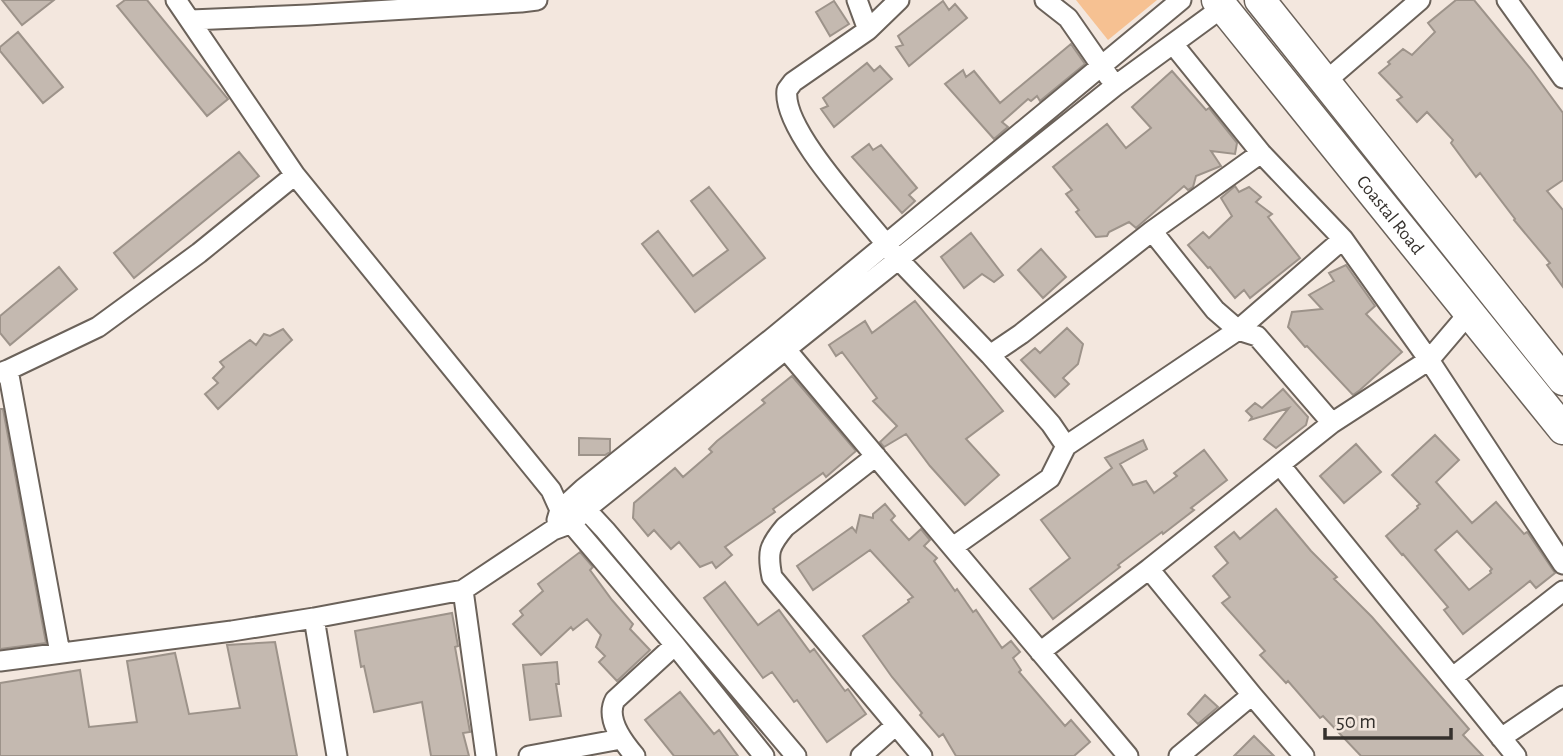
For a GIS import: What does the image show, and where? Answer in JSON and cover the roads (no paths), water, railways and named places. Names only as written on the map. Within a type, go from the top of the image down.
[{"type":"highway","name":"Coastal Road","points":[[1260,0],[1563,380]]},
{"type":"highway","name":"Coastal Road","points":[[1220,3],[1563,429]]},
{"type":"street","points":[[176,0],[295,175],[764,756]]},
{"type":"street","points":[[191,20],[537,0]]},
{"type":"street","points":[[857,0],[868,30]]},
{"type":"street","points":[[899,0],[868,30],[793,82],[786,90],[787,109],[802,139],[838,186],[892,251],[1051,424],[1066,446]]},
{"type":"street","points":[[1045,0],[1068,18],[1115,86]]},
{"type":"street","points":[[0,661],[232,631],[463,590],[569,514],[781,343],[892,251],[939,200],[1181,0]]},
{"type":"street","points":[[1326,81],[1420,0]]},
{"type":"street","points":[[1507,0],[1563,78]]},
{"type":"street","points":[[892,251],[952,216],[1115,86],[1173,44],[1220,3]]},
{"type":"street","points":[[1173,44],[1261,153],[1343,239],[1429,360],[1563,564]]},
{"type":"street","points":[[990,355],[1021,334],[1152,231],[1261,153]]},
{"type":"street","points":[[60,653],[4,372],[97,327],[200,253],[295,175]]},
{"type":"street","points":[[939,200],[952,216]]},
{"type":"street","points":[[1152,231],[1215,310],[1238,330],[1256,336],[1332,423]]},
{"type":"street","points":[[953,547],[1050,478],[1066,446],[1238,330],[1343,239]]},
{"type":"street","points":[[1040,652],[1332,423],[1429,360],[1469,313]]},
{"type":"street","points":[[781,343],[1128,756]]},
{"type":"street","points":[[876,456],[785,527],[774,540],[768,557],[772,577],[922,756]]},
{"type":"street","points":[[1280,465],[1516,756]]},
{"type":"street","points":[[569,514],[796,756]]},
{"type":"street","points":[[1149,569],[1304,756]]},
{"type":"street","points":[[463,590],[486,756]]},
{"type":"street","points":[[1452,677],[1563,591]]},
{"type":"street","points":[[314,618],[337,756]]},
{"type":"street","points":[[635,756],[621,739],[612,712],[615,700],[675,645]]},
{"type":"street","points":[[1180,756],[1252,695]]},
{"type":"street","points":[[1502,738],[1563,696]]},
{"type":"street","points":[[860,756],[896,725]]},
{"type":"street","points":[[529,756],[621,739]]}]
